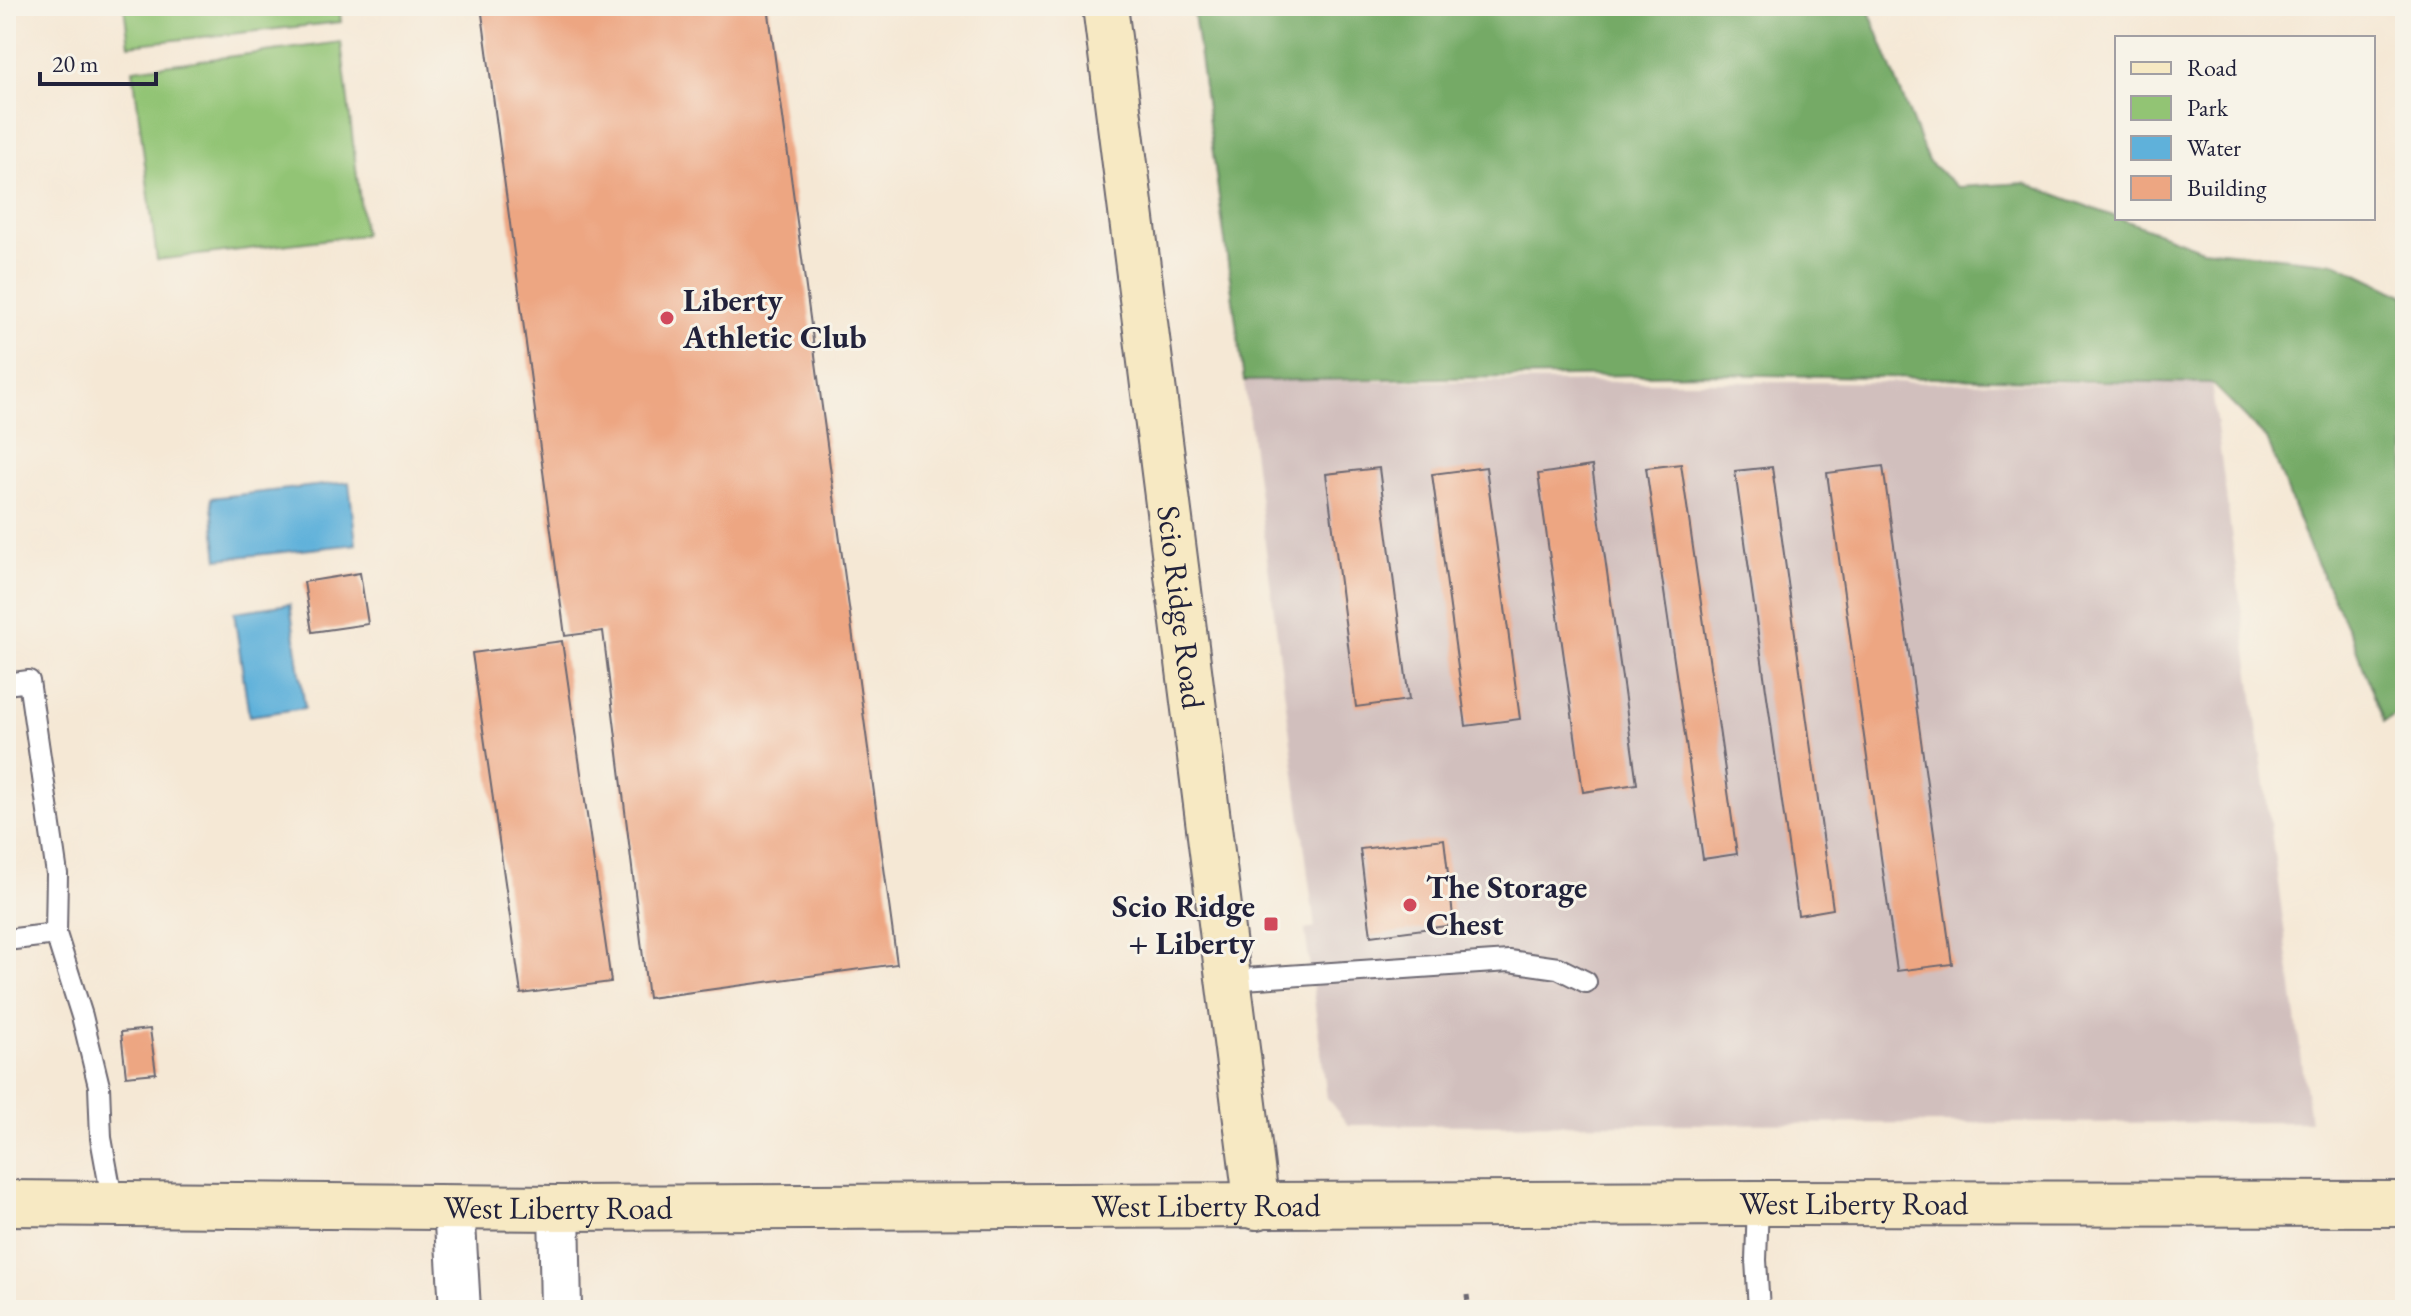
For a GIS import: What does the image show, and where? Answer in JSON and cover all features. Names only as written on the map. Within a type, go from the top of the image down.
[{"type":"main road","name":"Scio Ridge Road","points":[[1105,6],[1257,1207]]},
{"type":"main road","name":"West Liberty Road","points":[[6,1203],[559,1208],[1758,1203],[2405,1204]]},
{"type":"street","points":[[454,1206],[460,1310]]},
{"type":"street","points":[[559,1208],[561,1310]]},
{"type":"lane","points":[[6,684],[29,681],[57,874],[56,934],[82,1016],[99,1086],[101,1138],[113,1204]]},
{"type":"lane","points":[[6,940],[56,934]]},
{"type":"lane","points":[[1229,980],[1509,961],[1558,968],[1586,982]]},
{"type":"lane","points":[[1758,1203],[1756,1260],[1759,1310]]},
{"type":"path","points":[[1467,1295],[1469,1310]]},
{"type":"shaded area","points":[[1244,381],[2211,383],[2310,1122],[1348,1125],[1327,1098],[1305,930],[1315,928]]},
{"type":"green space","points":[[124,6],[339,6],[341,22],[129,45]]},
{"type":"green space","points":[[1193,6],[1867,6],[1928,161],[1958,187],[2025,183],[2115,217],[2115,220],[2124,220],[2202,249],[2337,263],[2405,296],[2405,709],[2384,722],[2351,635],[2313,556],[2267,439],[2211,383],[1710,374],[1244,381]]},
{"type":"green space","points":[[341,42],[364,235],[157,260],[133,69]]},
{"type":"water","points":[[349,482],[356,544],[218,559],[211,498]]},
{"type":"water","points":[[290,604],[305,708],[249,716],[234,612]]},
{"type":"building","name":"Liberty Athletic Club","points":[[481,6],[768,6],[897,964],[648,998],[603,631],[565,636]]},
{"type":"building","points":[[1681,464],[1737,854],[1703,859],[1646,468]]},
{"type":"building","points":[[1592,466],[1637,784],[1583,792],[1538,474]]},
{"type":"building","points":[[1883,466],[1952,964],[1897,971],[1827,473]]},
{"type":"building","points":[[1486,467],[1520,719],[1466,726],[1432,474]]},
{"type":"building","points":[[1772,467],[1833,909],[1798,915],[1735,471]]},
{"type":"building","points":[[1379,468],[1409,700],[1356,707],[1326,474]]},
{"type":"building","points":[[360,573],[368,624],[312,632],[304,582]]},
{"type":"building","points":[[562,641],[611,982],[521,994],[472,653]]},
{"type":"building","name":"The Storage Chest","points":[[1444,839],[1454,925],[1371,936],[1360,849]]},
{"type":"building","points":[[150,1029],[156,1073],[126,1076],[121,1032]]},
{"type":"place","name":"Liberty Athletic Club","points":[[667,318]]},
{"type":"place","name":"The Storage Chest","points":[[1410,905]]},
{"type":"place","name":"Scio Ridge + Liberty","points":[[1271,924]]}]
